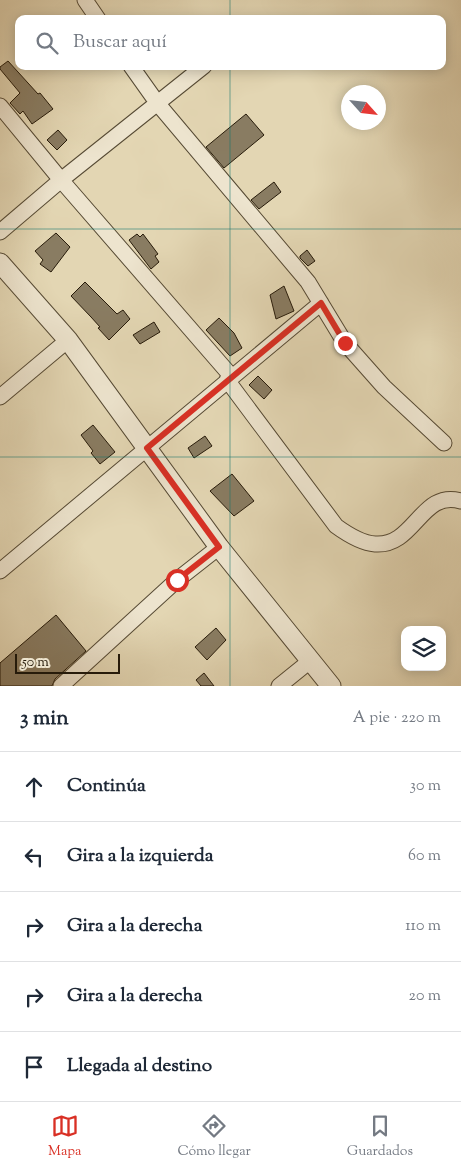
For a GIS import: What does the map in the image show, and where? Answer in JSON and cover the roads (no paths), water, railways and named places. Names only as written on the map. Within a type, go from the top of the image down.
[{"type":"street","points":[[85,0],[95,15]]},
{"type":"street","points":[[135,70],[158,104],[308,282],[345,343],[377,380],[444,443]]},
{"type":"street","points":[[0,232],[61,180],[199,70]]},
{"type":"street","points":[[0,106],[230,378],[336,526],[352,536],[375,544],[391,542],[401,538],[423,513],[443,499],[461,501]]},
{"type":"street","points":[[0,263],[68,340],[219,547],[331,686]]},
{"type":"street","points":[[0,572],[321,303]]},
{"type":"street","points":[[0,396],[68,340]]},
{"type":"street","points":[[61,686],[177,580],[219,547]]},
{"type":"street","points":[[279,686],[310,661]]}]
